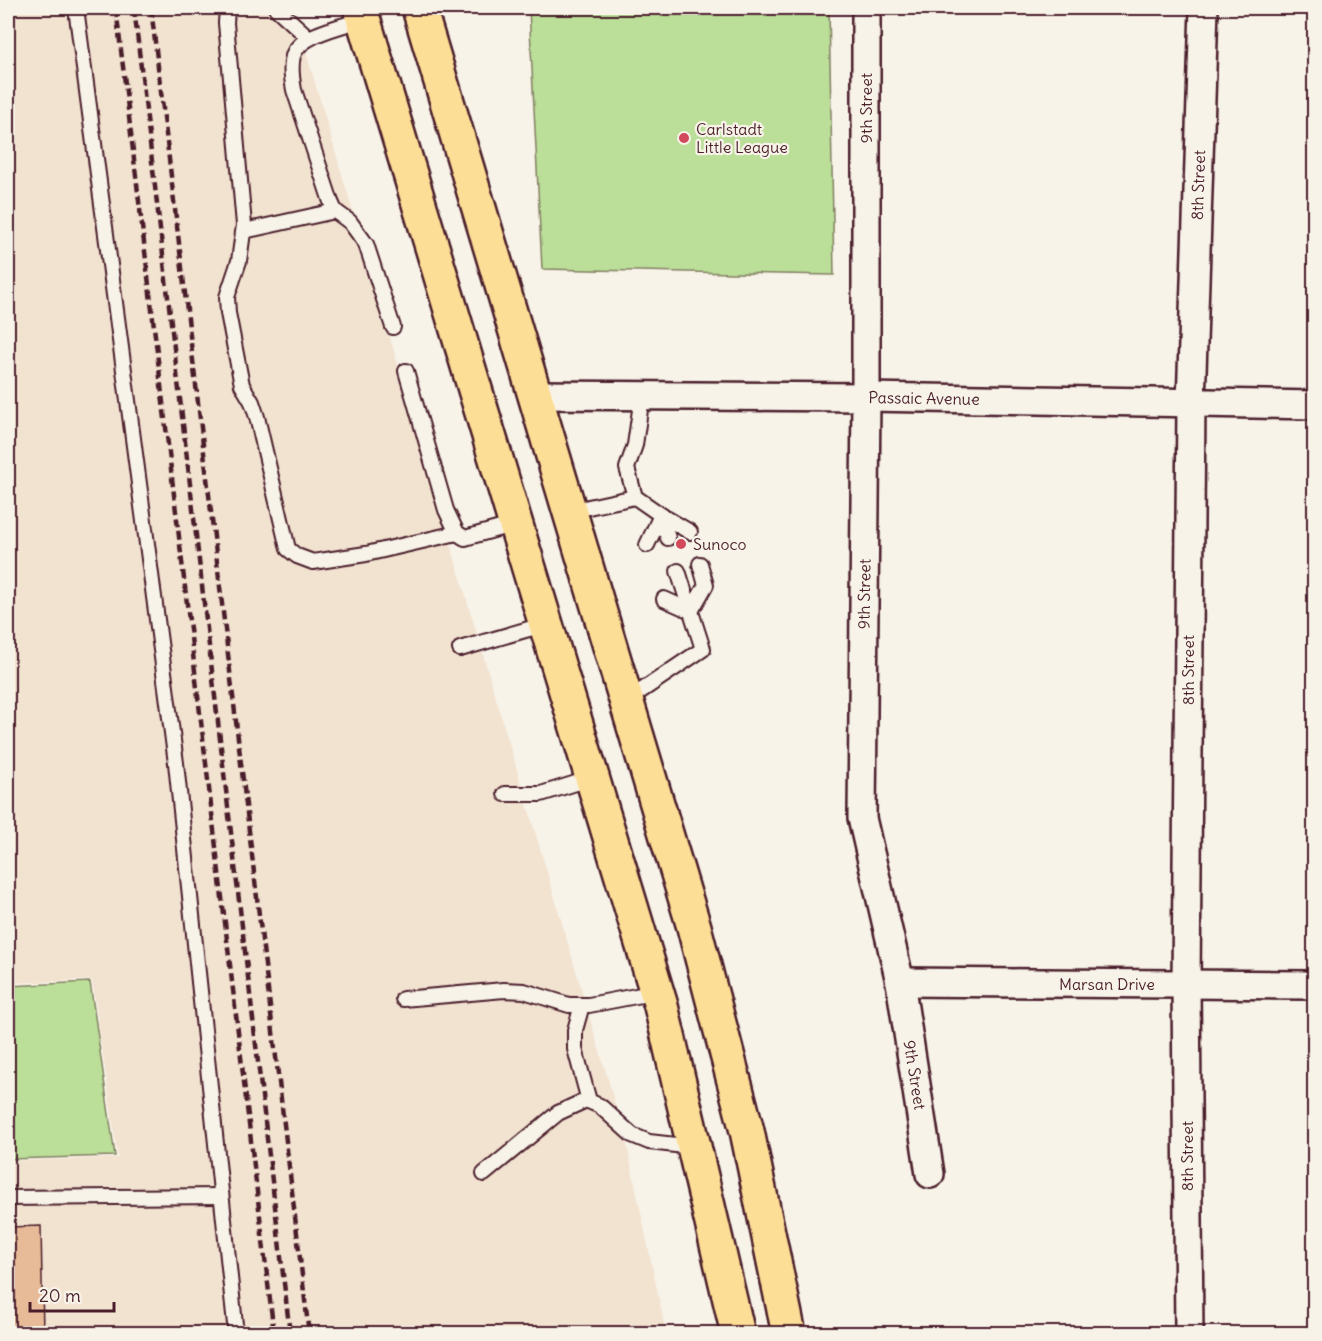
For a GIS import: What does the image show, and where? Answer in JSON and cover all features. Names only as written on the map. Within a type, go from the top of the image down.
[{"type":"highway","points":[[419,8],[694,927],[747,1131],[789,1334]]},
{"type":"highway","points":[[362,13],[657,992],[695,1147],[732,1327]]},
{"type":"street","name":"9th Street","points":[[866,8],[866,398],[862,818],[900,982],[930,1174]]},
{"type":"street","name":"8th Street","points":[[1189,1334],[1186,984],[1191,403],[1204,8]]},
{"type":"street","name":"Passaic Avenue","points":[[534,395],[1314,405]]},
{"type":"street","name":"Marsan Drive","points":[[900,982],[1314,985]]},
{"type":"lane","points":[[76,8],[176,763],[236,1334]]},
{"type":"lane","points":[[227,8],[226,23],[244,231],[239,261],[227,297],[228,313],[242,385],[252,402],[257,417],[288,549],[297,556],[313,562],[366,554],[457,533]]},
{"type":"lane","points":[[276,8],[309,38]]},
{"type":"lane","points":[[362,13],[299,45],[294,55],[291,71],[294,90],[335,211],[350,222],[366,244],[393,327]]},
{"type":"lane","points":[[244,231],[335,211]]},
{"type":"lane","points":[[406,371],[446,510],[457,533],[465,538],[515,524]]},
{"type":"lane","points":[[642,396],[636,445],[627,468],[635,497],[690,532]]},
{"type":"lane","points":[[569,511],[635,497]]},
{"type":"lane","points":[[661,515],[668,538]]},
{"type":"lane","points":[[647,545],[661,515]]},
{"type":"lane","points":[[691,611],[706,585],[700,564]]},
{"type":"lane","points":[[626,701],[703,649],[678,571]]},
{"type":"lane","points":[[663,599],[691,611]]},
{"type":"lane","points":[[460,649],[546,624]]},
{"type":"lane","points":[[506,794],[541,794],[592,778]]},
{"type":"lane","points":[[403,999],[514,990],[569,1005],[582,1005],[657,992]]},
{"type":"lane","points":[[582,1005],[575,1030],[575,1049],[589,1101]]},
{"type":"lane","points":[[484,1174],[558,1113],[586,1100],[600,1106],[632,1135],[649,1142],[695,1147]]},
{"type":"lane","points":[[8,1198],[221,1196]]},
{"type":"shaded area","points":[[8,8],[293,8],[626,1141],[666,1333],[8,1333],[8,1161],[118,1158],[92,980],[8,983]]},
{"type":"green space","name":"Carlstadt Little League","points":[[529,8],[829,8],[834,275],[542,269]]},
{"type":"green space","points":[[90,982],[115,1156],[8,1159],[8,986]]},
{"type":"building","points":[[41,1226],[43,1334],[8,1334],[8,1227]]},
{"type":"railway","points":[[116,8],[274,1334]]},
{"type":"railway","points":[[134,8],[290,1334]]},
{"type":"railway","points":[[151,8],[309,1334]]},
{"type":"place","name":"Carlstadt Little League","points":[[684,138]]},
{"type":"place","name":"Sunoco","points":[[681,544]]}]
